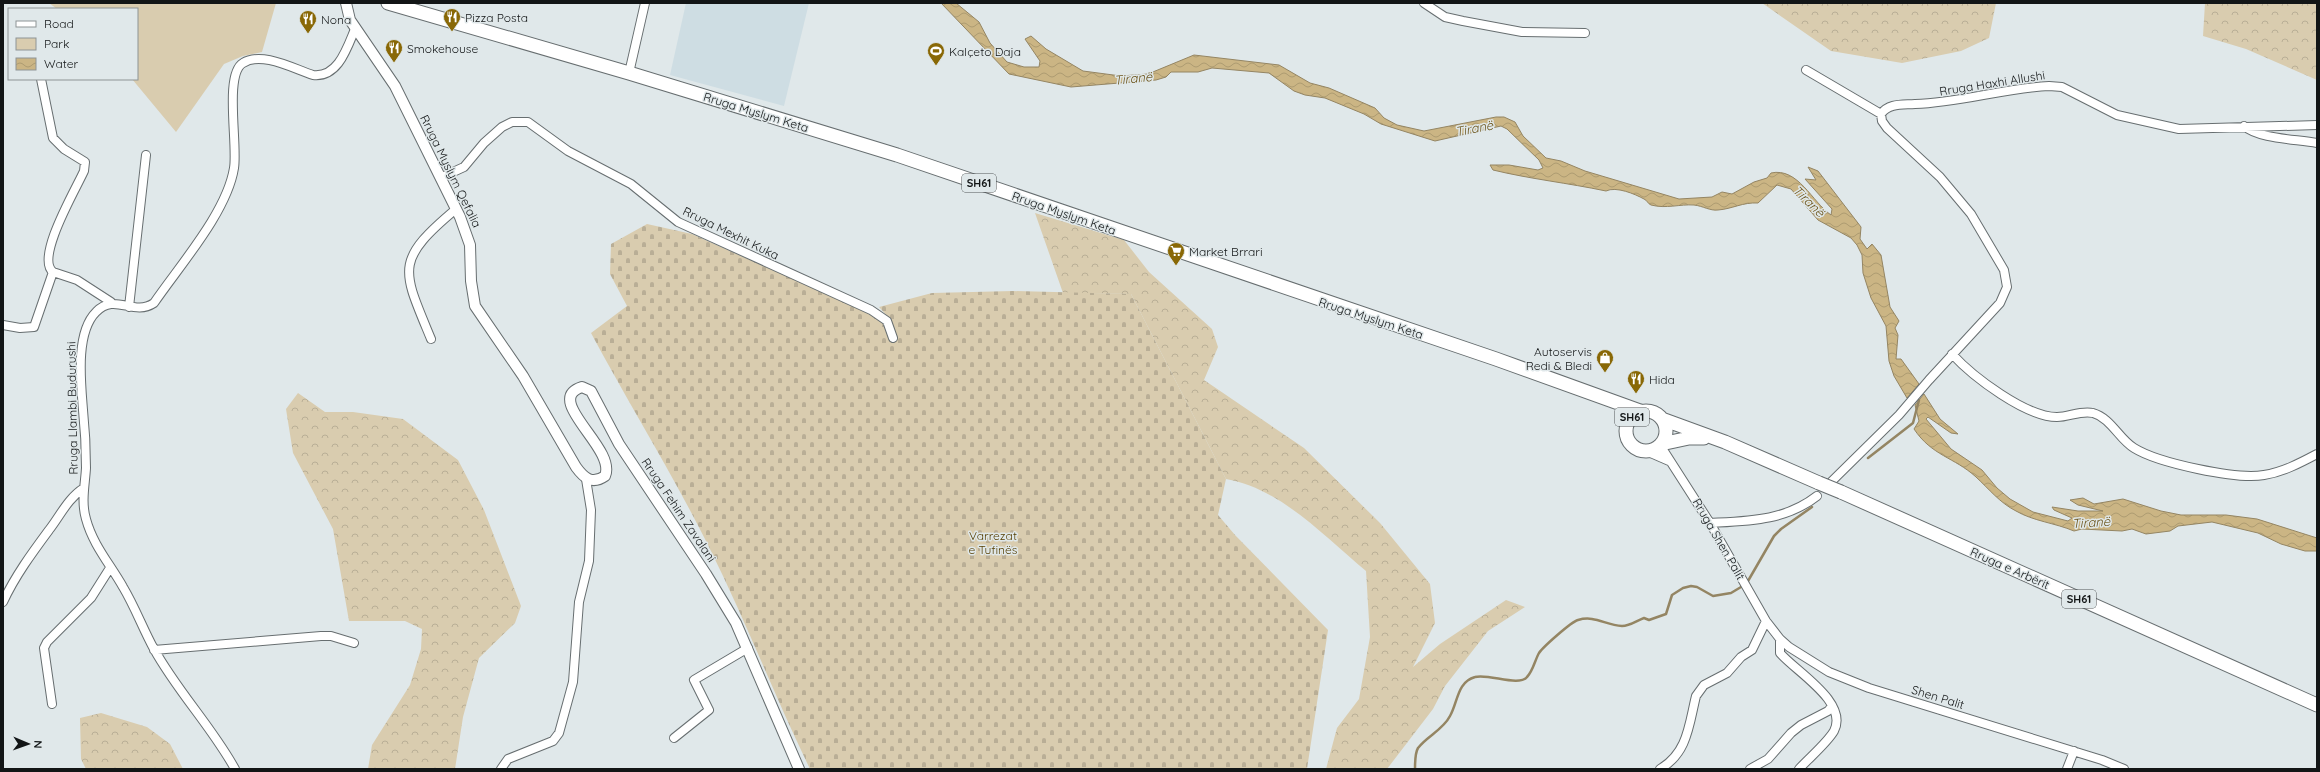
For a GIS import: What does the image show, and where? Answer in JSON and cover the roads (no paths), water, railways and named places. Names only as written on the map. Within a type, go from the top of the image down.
[{"type":"main road","name":"Rruga Myslym Keta","points":[[391,3],[629,73],[909,159],[1350,311],[1496,359],[1643,412]]},
{"type":"main road","name":"SH61","points":[[1610,401],[1619,412],[1627,429]]},
{"type":"main road","name":"SH61","points":[[1643,412],[1652,412],[1662,419],[1666,431],[1661,444],[1646,451],[1637,449],[1632,444],[1627,435],[1627,429],[1633,416],[1643,412]]},
{"type":"main road","name":"Rruga e Arbërit","points":[[1662,419],[1725,442],[1822,487],[1841,492],[2317,705]]},
{"type":"main road","name":"Rruga e Arbërit","points":[[1661,444],[1689,438],[1725,442]]},
{"type":"street","name":"Rruga Myslym Qefalia","points":[[346,3],[350,20],[395,86],[456,209],[470,245],[471,281],[476,306],[523,376],[576,467],[586,479]]},
{"type":"street","points":[[629,73],[645,3]]},
{"type":"street","points":[[1424,3],[1446,16],[1463,21],[1522,32],[1585,33]]},
{"type":"street","points":[[41,80],[54,138],[64,149],[85,162],[84,172],[50,243],[48,266],[53,272],[77,280],[111,302],[129,307],[149,307],[154,303],[216,215],[232,181],[236,160],[232,88],[236,68],[242,63],[259,59],[313,75],[320,76],[327,74],[340,60],[355,29]]},
{"type":"street","points":[[1710,523],[1769,519],[1795,509],[1822,487],[1899,415],[1952,354],[2000,303],[2006,287],[2004,270],[1960,198],[1888,128],[1882,121],[1881,114],[1806,70]]},
{"type":"street","name":"Rruga Haxhi Allushi","points":[[1881,114],[1885,108],[1893,105],[1942,104],[2049,86],[2062,87],[2117,115],[2158,126],[2179,129],[2317,125]]},
{"type":"street","name":"Rruga Mexhit Kuka","points":[[440,178],[464,167],[484,143],[502,127],[512,122],[528,122],[568,151],[632,184],[678,222],[871,310],[887,321],[893,338]]},
{"type":"street","points":[[2244,126],[2250,132],[2263,136],[2317,142]]},
{"type":"street","points":[[129,307],[146,155]]},
{"type":"street","points":[[431,339],[410,289],[407,276],[409,265],[412,255],[422,240],[456,209]]},
{"type":"street","points":[[3,325],[20,328],[34,327],[53,272]]},
{"type":"street","name":"Rruga Llambi Budurushi","points":[[111,302],[97,310],[89,319],[83,338],[83,505],[89,531],[110,568],[129,596],[154,650],[235,769]]},
{"type":"street","points":[[1952,354],[1975,378],[2024,407],[2038,413],[2057,417],[2070,414],[2092,413],[2109,423],[2134,448],[2171,461],[2251,477],[2279,472],[2317,454]]},
{"type":"street","name":"Rruga Fehim Zavalani","points":[[586,479],[601,479],[604,476],[607,467],[602,453],[571,408],[570,402],[573,391],[582,387],[591,391],[619,444],[722,598],[748,648],[799,769]]},
{"type":"street","name":"Rruga Shen Palit","points":[[1661,444],[1710,523],[1765,618]]},
{"type":"street","points":[[1646,451],[1671,462]]},
{"type":"street","points":[[501,769],[508,759],[553,741],[560,734],[573,682],[579,602],[589,561],[591,510],[586,479]]},
{"type":"street","points":[[3,602],[17,574],[67,504],[76,493],[84,488]]},
{"type":"street","points":[[52,704],[44,648],[47,642],[91,598],[110,568]]},
{"type":"street","points":[[1660,769],[1674,758],[1686,740],[1696,696],[1699,690],[1704,685],[1731,670],[1741,657],[1752,650],[1765,618]]},
{"type":"street","name":"Shen Palit","points":[[1765,618],[1780,640],[1802,656],[1847,680],[2074,751],[2124,769]]},
{"type":"street","points":[[154,650],[321,636],[331,636],[354,643]]},
{"type":"street","points":[[1780,640],[1780,653],[1817,687],[1832,706],[1837,716],[1835,729],[1799,769]]},
{"type":"street","points":[[674,738],[709,710],[694,680],[748,648]]},
{"type":"street","points":[[1750,769],[1768,759],[1791,733],[1801,725],[1815,716],[1828,711],[1832,706]]},
{"type":"street","points":[[2067,769],[2074,751]]},
{"type":"water","name":"Tiranë","points":[[941,3],[956,3],[979,22],[990,43],[1007,62],[1024,67],[1039,67],[1040,61],[1025,39],[1031,36],[1046,49],[1083,71],[1121,76],[1148,74],[1194,55],[1279,65],[1310,83],[1329,88],[1375,108],[1384,118],[1397,125],[1424,131],[1496,117],[1504,117],[1515,122],[1523,136],[1546,158],[1561,161],[1585,171],[1679,199],[1712,197],[1722,192],[1732,194],[1754,182],[1767,178],[1771,173],[1781,173],[1789,175],[1797,180],[1831,215],[1832,209],[1805,179],[1816,180],[1808,167],[1818,171],[1861,227],[1860,239],[1867,249],[1872,244],[1881,255],[1890,307],[1899,321],[1895,328],[1898,335],[1896,359],[1901,359],[1919,384],[1907,398],[1894,376],[1889,361],[1886,326],[1871,298],[1863,273],[1862,255],[1857,245],[1851,238],[1818,220],[1791,189],[1777,185],[1758,203],[1715,210],[1694,205],[1657,206],[1625,191],[1615,189],[1606,191],[1493,170],[1490,165],[1509,165],[1538,170],[1543,168],[1539,160],[1507,129],[1501,126],[1435,141],[1381,124],[1364,114],[1325,98],[1305,95],[1294,91],[1269,73],[1212,68],[1198,72],[1171,72],[1166,77],[1156,80],[1071,87],[1009,74]]},
{"type":"water","name":"Tiranë","points":[[1924,394],[1940,419],[1958,434],[1951,433],[1928,417],[1926,419],[1951,449],[1982,470],[1997,488],[2010,499],[2033,512],[2068,521],[2072,518],[2054,510],[2052,507],[2078,511],[2103,511],[2078,505],[2070,500],[2083,498],[2094,504],[2123,499],[2161,511],[2181,515],[2226,515],[2257,519],[2317,538],[2317,551],[2305,551],[2281,544],[2258,533],[2212,522],[2178,526],[2170,531],[2146,534],[2132,529],[2122,531],[2082,529],[2074,531],[2030,517],[2010,508],[1968,470],[1936,451],[1921,438],[1914,429],[1919,421],[1915,405]]},
{"type":"waterway","points":[[1868,458],[1913,423],[1919,400]]},
{"type":"waterway","points":[[1748,581],[1774,536],[1781,529],[1812,507]]},
{"type":"waterway","points":[[1415,769],[1418,748],[1447,721],[1453,711],[1461,688],[1469,680],[1481,676],[1517,681],[1523,680],[1531,672],[1539,653],[1551,640],[1578,620],[1595,619],[1625,626],[1644,618],[1649,620],[1666,614],[1672,595],[1683,588],[1691,586],[1697,587],[1713,596],[1731,593],[1741,587]]},
{"type":"place","name":"Pizza Posta","points":[[452,32]]},
{"type":"place","name":"Nona","points":[[308,34]]},
{"type":"place","name":"Smokehouse","points":[[394,63]]},
{"type":"place","name":"Kalçeto Daja","points":[[936,66]]},
{"type":"place","name":"Market Brrari","points":[[1176,266]]},
{"type":"place","name":"Autoservis Redi & Bledi","points":[[1605,373]]},
{"type":"place","name":"Hida","points":[[1636,394]]},
{"type":"park label","name":"Varrezat e Tufinës","points":[[993,542]]}]
